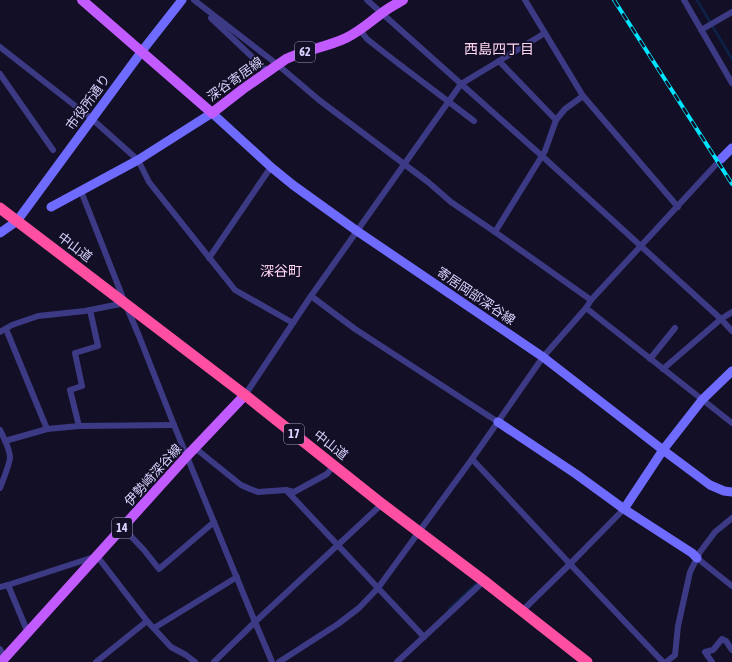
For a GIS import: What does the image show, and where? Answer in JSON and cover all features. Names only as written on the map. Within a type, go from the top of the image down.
[{"type":"highway","name":"中山道","points":[[0,208],[244,395],[382,504],[484,581],[587,662]]},
{"type":"main road","name":"深谷寄居線","points":[[82,0],[212,113],[286,59],[347,38],[403,0]]},
{"type":"main road","name":"伊勢崎深谷線","points":[[3,661],[187,456],[244,395]]},
{"type":"street","name":"市役所通り","points":[[0,233],[17,221],[142,51],[182,0]]},
{"type":"street","points":[[193,0],[278,65],[319,100],[428,182],[451,202],[591,300]]},
{"type":"street","points":[[193,0],[267,72]]},
{"type":"street","points":[[367,0],[542,156],[721,319],[732,331]]},
{"type":"street","points":[[525,0],[583,96],[678,207]]},
{"type":"street","points":[[684,0],[703,28],[732,83]]},
{"type":"street","points":[[703,28],[732,12]]},
{"type":"street","points":[[360,30],[372,43],[474,121]]},
{"type":"street","points":[[244,395],[311,296],[461,84],[545,33]]},
{"type":"street","points":[[0,47],[92,119],[138,160],[149,182],[235,290],[293,323]]},
{"type":"street","points":[[499,61],[556,120]]},
{"type":"street","points":[[0,74],[53,150]]},
{"type":"street","points":[[495,232],[545,151],[556,120],[565,109],[583,96]]},
{"type":"street","points":[[51,207],[138,160],[212,113]]},
{"type":"street","name":"寄居岡部深谷線","points":[[212,113],[293,186],[543,357],[710,485],[724,491],[732,492]]},
{"type":"street","points":[[278,662],[338,624],[359,608],[378,588],[472,459],[543,357],[586,308],[591,300],[721,159],[732,149]]},
{"type":"street","points":[[208,258],[271,167]]},
{"type":"street","points":[[81,191],[174,425],[272,662]]},
{"type":"street","points":[[311,296],[355,329],[498,422],[576,474],[624,509],[692,553],[732,586]]},
{"type":"street","points":[[47,429],[3,331],[12,325],[38,316],[90,310],[125,303]]},
{"type":"street","points":[[586,308],[732,423]]},
{"type":"street","points":[[79,426],[70,390],[82,386],[75,353],[98,346],[90,310]]},
{"type":"street","points":[[663,369],[721,319],[732,312]]},
{"type":"street","points":[[650,359],[674,328]]},
{"type":"street","points":[[522,611],[624,509],[663,450],[702,400],[732,371]]},
{"type":"street","points":[[5,441],[47,429],[79,426],[174,425]]},
{"type":"street","points":[[0,430],[10,457],[0,488]]},
{"type":"street","points":[[195,448],[241,485],[258,492],[286,490],[294,492],[327,474],[334,465]]},
{"type":"street","points":[[472,459],[663,662]]},
{"type":"street","points":[[286,490],[424,637]]},
{"type":"street","points":[[214,662],[382,504]]},
{"type":"street","points":[[666,662],[675,655],[678,626],[690,572],[700,552],[715,532],[732,518]]},
{"type":"street","points":[[122,528],[160,569],[214,522]]},
{"type":"street","points":[[0,587],[97,556],[147,621],[171,647],[195,662]]},
{"type":"street","points":[[154,628],[237,577]]},
{"type":"street","points":[[397,662],[484,581]]},
{"type":"street","points":[[8,585],[28,632]]},
{"type":"street","points":[[96,662],[147,621]]},
{"type":"street","points":[[712,662],[705,652],[713,650],[722,639],[726,641],[732,650]]},
{"type":"street","points":[[0,649],[3,661]]},
{"type":"waterway","points":[[697,0],[732,59]]},
{"type":"waterway","points":[[449,609],[476,584]]},
{"type":"railway","points":[[614,0],[732,184]]},
{"type":"district","name":"西島四丁目","points":[[499,49]]},
{"type":"district","name":"深谷町","points":[[281,271]]}]
